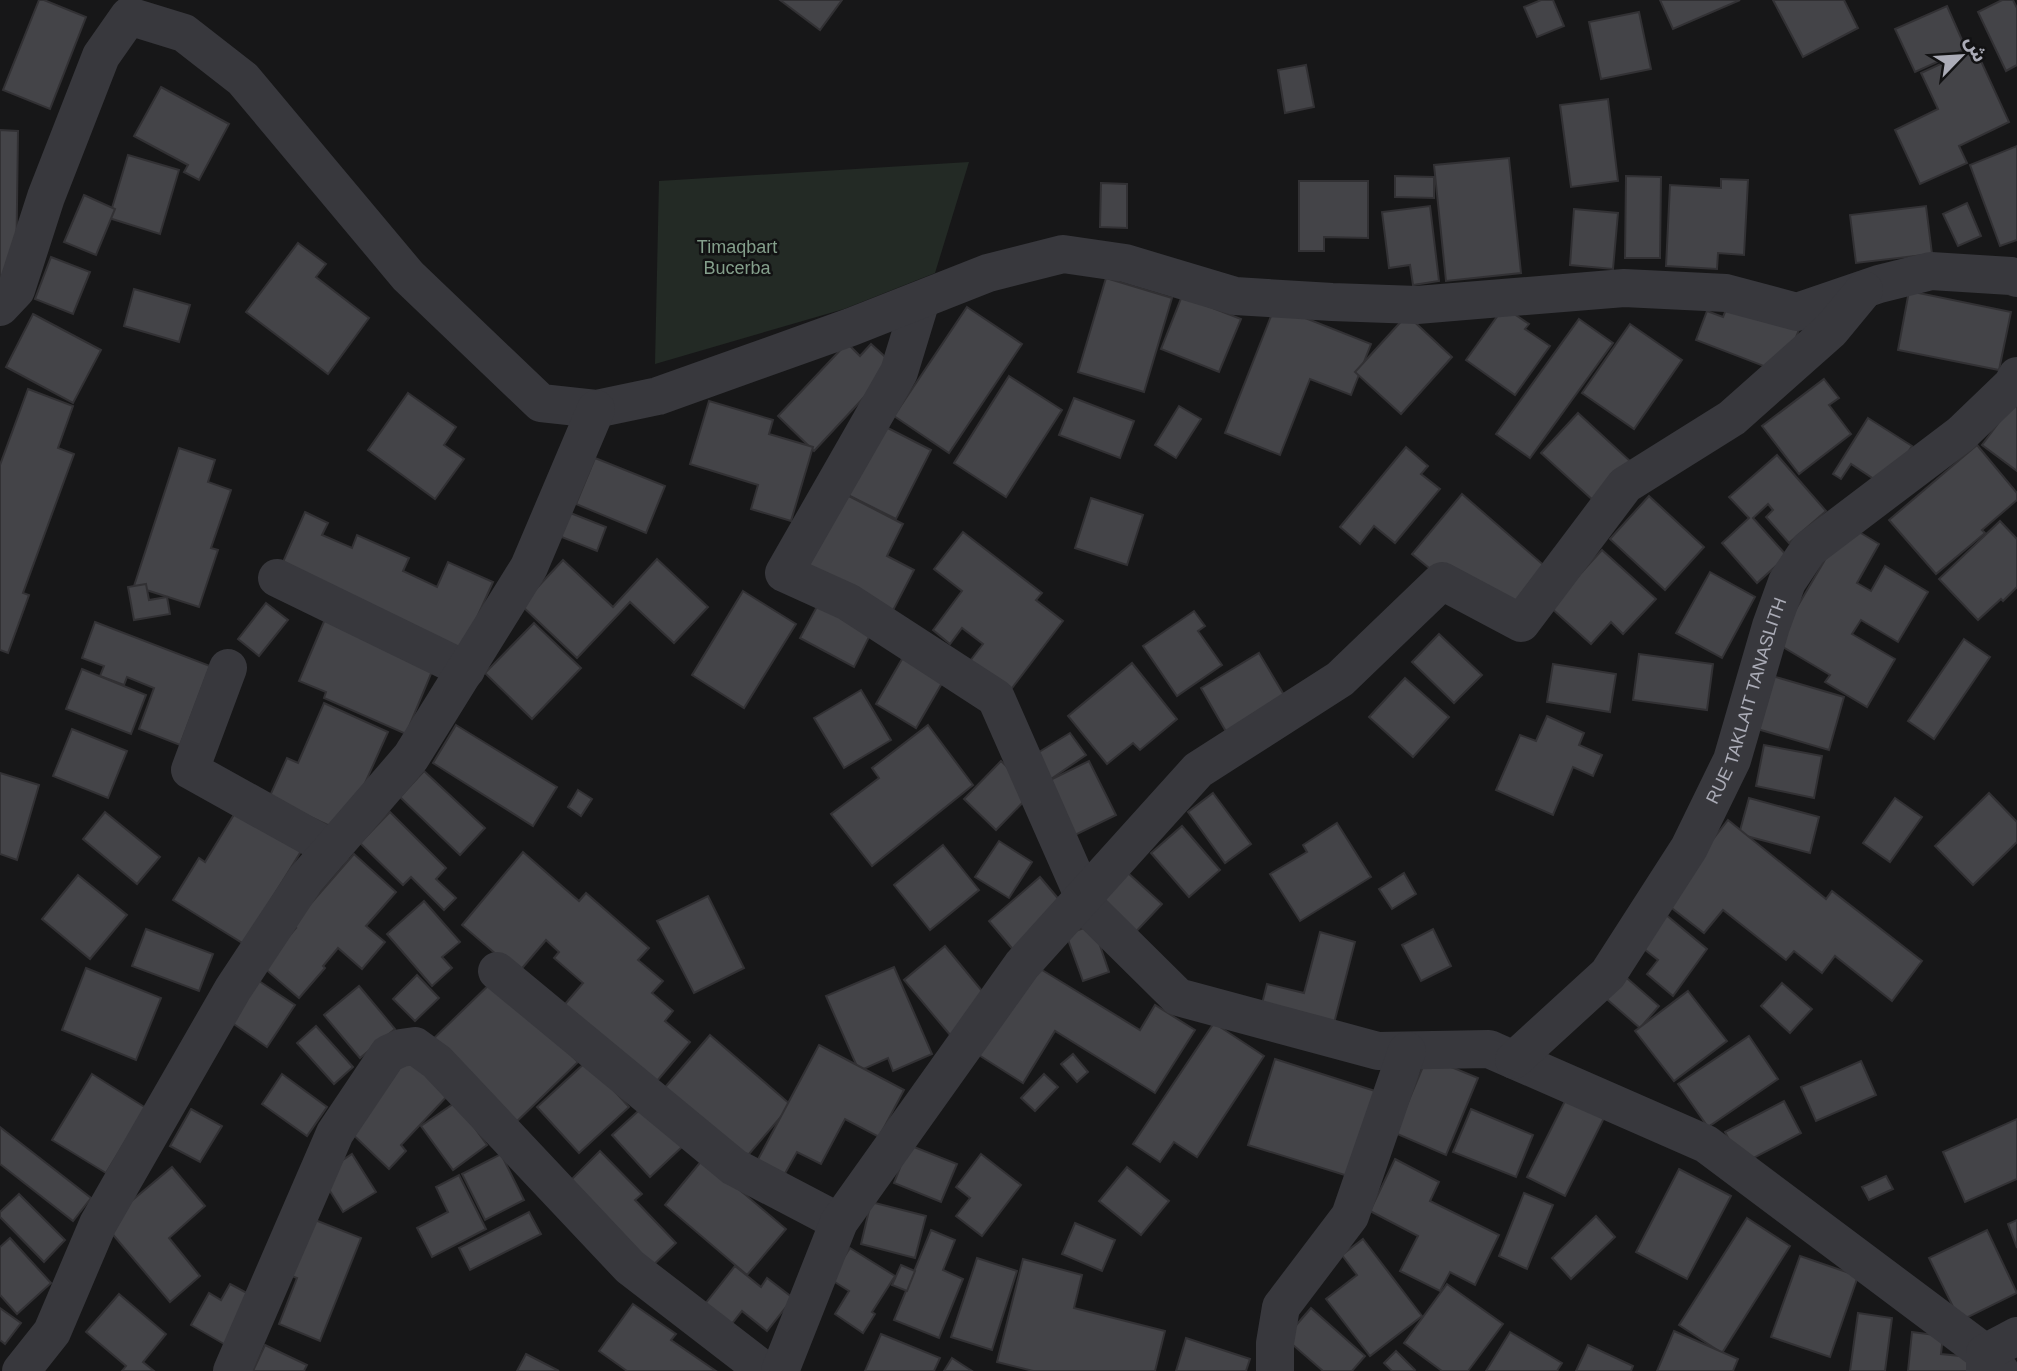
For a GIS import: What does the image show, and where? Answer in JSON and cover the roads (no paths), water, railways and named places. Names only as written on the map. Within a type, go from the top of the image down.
[{"type":"street","points":[[0,307],[16,290],[46,197],[101,56],[129,16],[184,33],[243,79],[408,276],[541,403],[596,409],[658,396],[988,274],[1063,254],[1125,263],[1235,296],[1417,305],[1624,288],[1726,293],[1797,312],[1931,271],[2017,278]]},
{"type":"street","points":[[780,1371],[838,1222],[1021,965],[1198,771],[1340,678],[1442,581],[1521,623],[1625,485],[1732,418],[1831,330],[1864,290]]},
{"type":"street","points":[[921,300],[899,372],[783,573],[848,602],[996,698],[1089,909],[1178,997],[1378,1051],[1489,1049],[1706,1144],[1997,1358]]},
{"type":"street","name":"RUE TAKLAIT TANASLITH","points":[[1514,1060],[1608,974],[1689,848],[1732,761],[1771,626],[1787,582],[1809,549],[1961,434],[2012,385],[2017,376]]},
{"type":"street","points":[[21,1371],[52,1332],[98,1224],[233,989],[305,880],[411,757],[529,567],[596,409]]},
{"type":"street","points":[[277,578],[466,670]]},
{"type":"street","points":[[228,668],[190,770],[332,849]]},
{"type":"street","points":[[497,971],[734,1167],[838,1222]]},
{"type":"street","points":[[232,1371],[335,1133],[388,1054],[415,1046],[437,1062],[630,1267],[765,1371]]},
{"type":"street","points":[[1275,1371],[1275,1343],[1281,1307],[1350,1216],[1407,1051]]},
{"type":"street","points":[[0,1365],[8,1371]]},
{"type":"park label","name":"Timaqbart Bucerba","points":[[737,257]]}]
